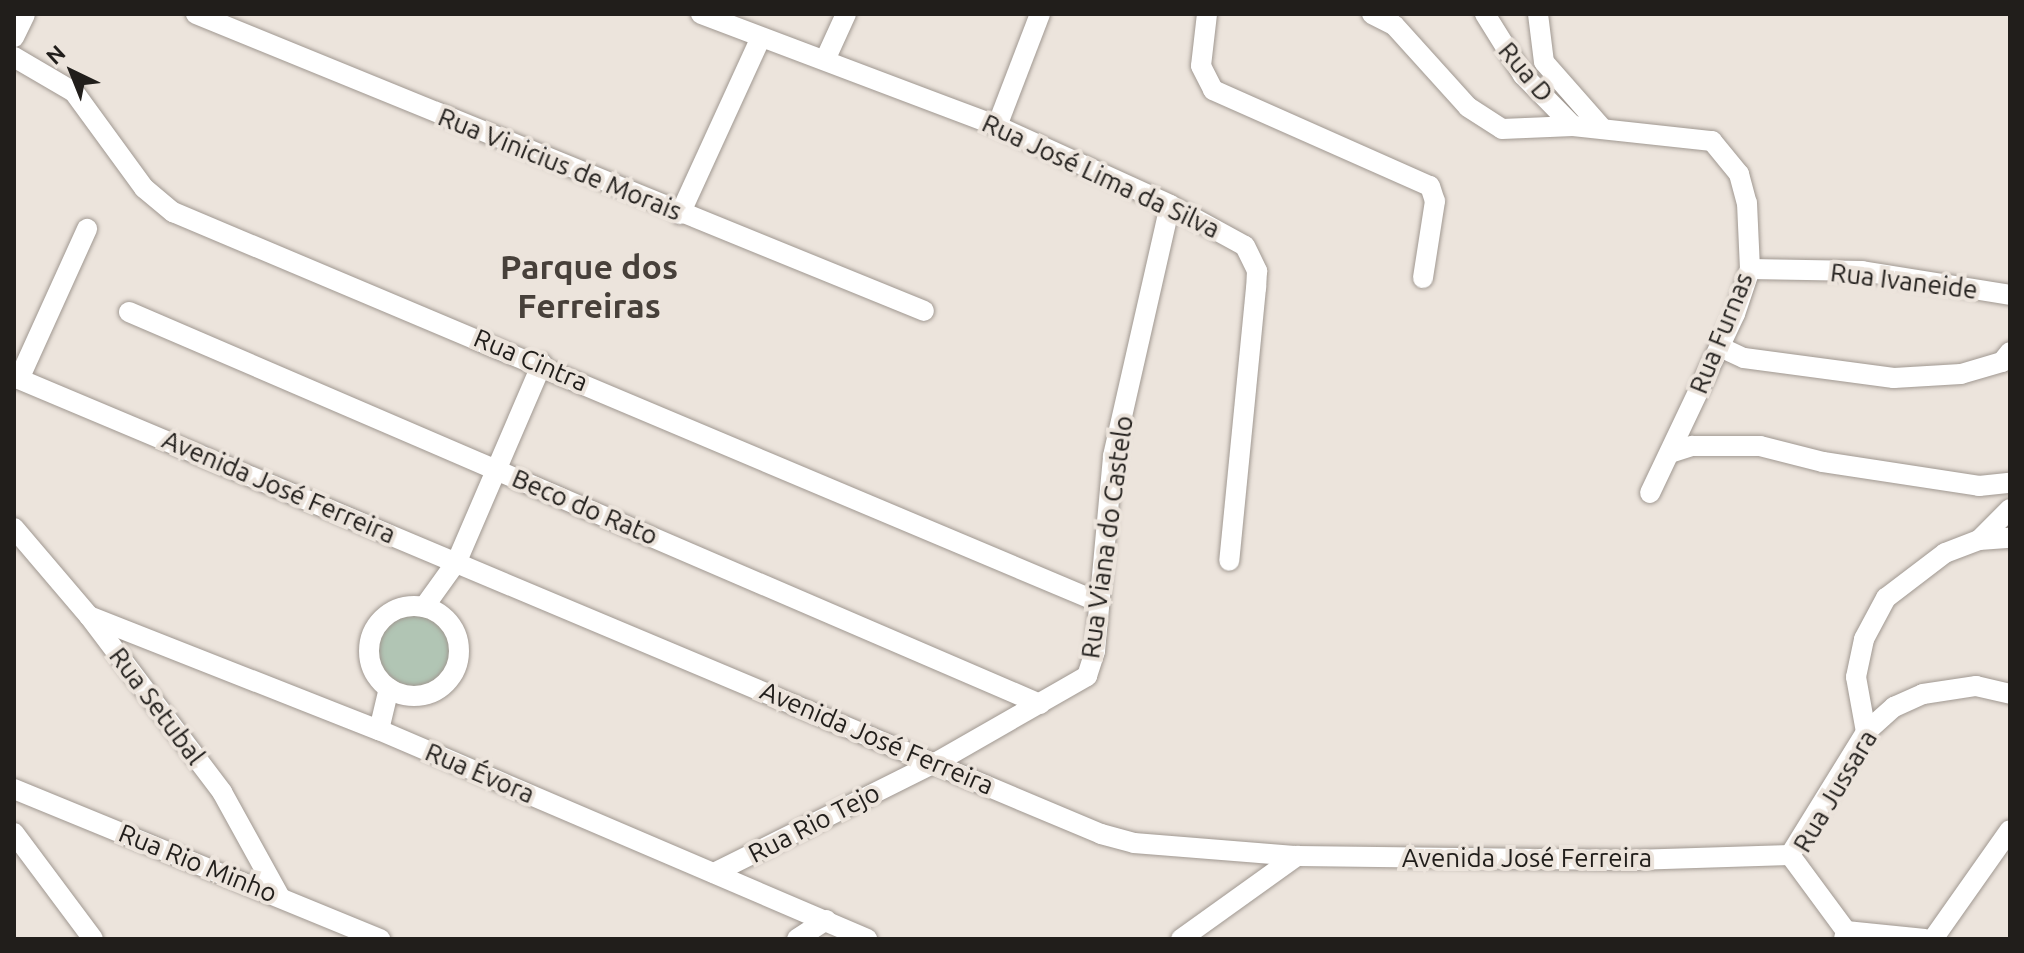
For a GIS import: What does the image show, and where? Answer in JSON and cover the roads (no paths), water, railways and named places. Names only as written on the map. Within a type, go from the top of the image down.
[{"type":"street","points":[[14,37],[25,14]]},
{"type":"street","name":"Rua Vinicius de Morais","points":[[196,14],[924,311]]},
{"type":"street","name":"Rua José Lima da Silva","points":[[701,14],[760,39],[825,60],[997,126],[1170,205],[1245,246],[1257,271],[1229,561]]},
{"type":"street","points":[[825,60],[846,14]]},
{"type":"street","points":[[997,126],[1040,14]]},
{"type":"street","points":[[1207,14],[1201,66],[1213,90],[1430,186],[1435,201],[1423,278]]},
{"type":"street","name":"Rua Furnas","points":[[1372,14],[1394,25],[1483,120],[1522,132],[1573,126],[1712,141],[1739,174],[1747,203],[1750,269],[1720,347],[1650,493]]},
{"type":"street","name":"Rua D","points":[[1485,14],[1523,75],[1573,126]]},
{"type":"street","points":[[1538,14],[1544,62],[1602,128]]},
{"type":"street","points":[[680,214],[760,39]]},
{"type":"street","name":"Rua Cintra","points":[[14,57],[74,92],[144,188],[173,212],[542,364],[1096,601]]},
{"type":"street","name":"Rua Viana do Castelo","points":[[1040,704],[1087,676],[1095,651],[1096,601],[1113,456],[1170,205]]},
{"type":"street","points":[[17,378],[87,229]]},
{"type":"street","name":"Rua Ivaneide","points":[[1750,269],[1862,271],[2010,295]]},
{"type":"street","name":"Beco do Rato","points":[[129,312],[1040,704]]},
{"type":"street","points":[[1720,347],[1744,358],[1894,378],[1961,374],[2002,362],[2010,352]]},
{"type":"street","points":[[424,607],[457,561],[542,364]]},
{"type":"street","name":"Avenida José Ferreira","points":[[17,378],[937,762],[1101,834],[1134,843],[1297,856],[1633,860],[1790,855]]},
{"type":"street","points":[[1670,453],[1692,446],[1760,446],[1823,462],[1979,486],[2010,483]]},
{"type":"street","points":[[1979,540],[2010,509]]},
{"type":"street","name":"Rua Setubal","points":[[14,528],[89,616],[222,792],[280,897]]},
{"type":"street","points":[[1866,732],[1856,677],[1864,639],[1886,598],[1945,553],[1979,540],[2010,538]]},
{"type":"street","points":[[424,607],[437,612],[455,633],[457,662],[452,675],[430,693],[402,694],[389,688],[371,667],[369,654],[375,627],[396,609],[424,607]]},
{"type":"street","name":"Rua Évora","points":[[89,616],[379,730],[867,939]]},
{"type":"street","name":"Rua Jussara","points":[[1845,935],[1790,855],[1866,732],[1894,707],[1923,694],[1976,686],[2010,694]]},
{"type":"street","points":[[379,730],[389,688]]},
{"type":"street","name":"Rua Rio Tejo","points":[[714,873],[937,762],[1040,704]]},
{"type":"street","name":"Rua Rio Minho","points":[[14,789],[380,939]]},
{"type":"street","points":[[1933,939],[2010,830]]},
{"type":"street","points":[[14,833],[93,939]]},
{"type":"street","points":[[1181,939],[1297,856]]},
{"type":"street","points":[[797,939],[826,920]]},
{"type":"street","points":[[1845,935],[1925,939]]},
{"type":"district","name":"Parque dos Ferreiras","points":[[589,286]]}]
